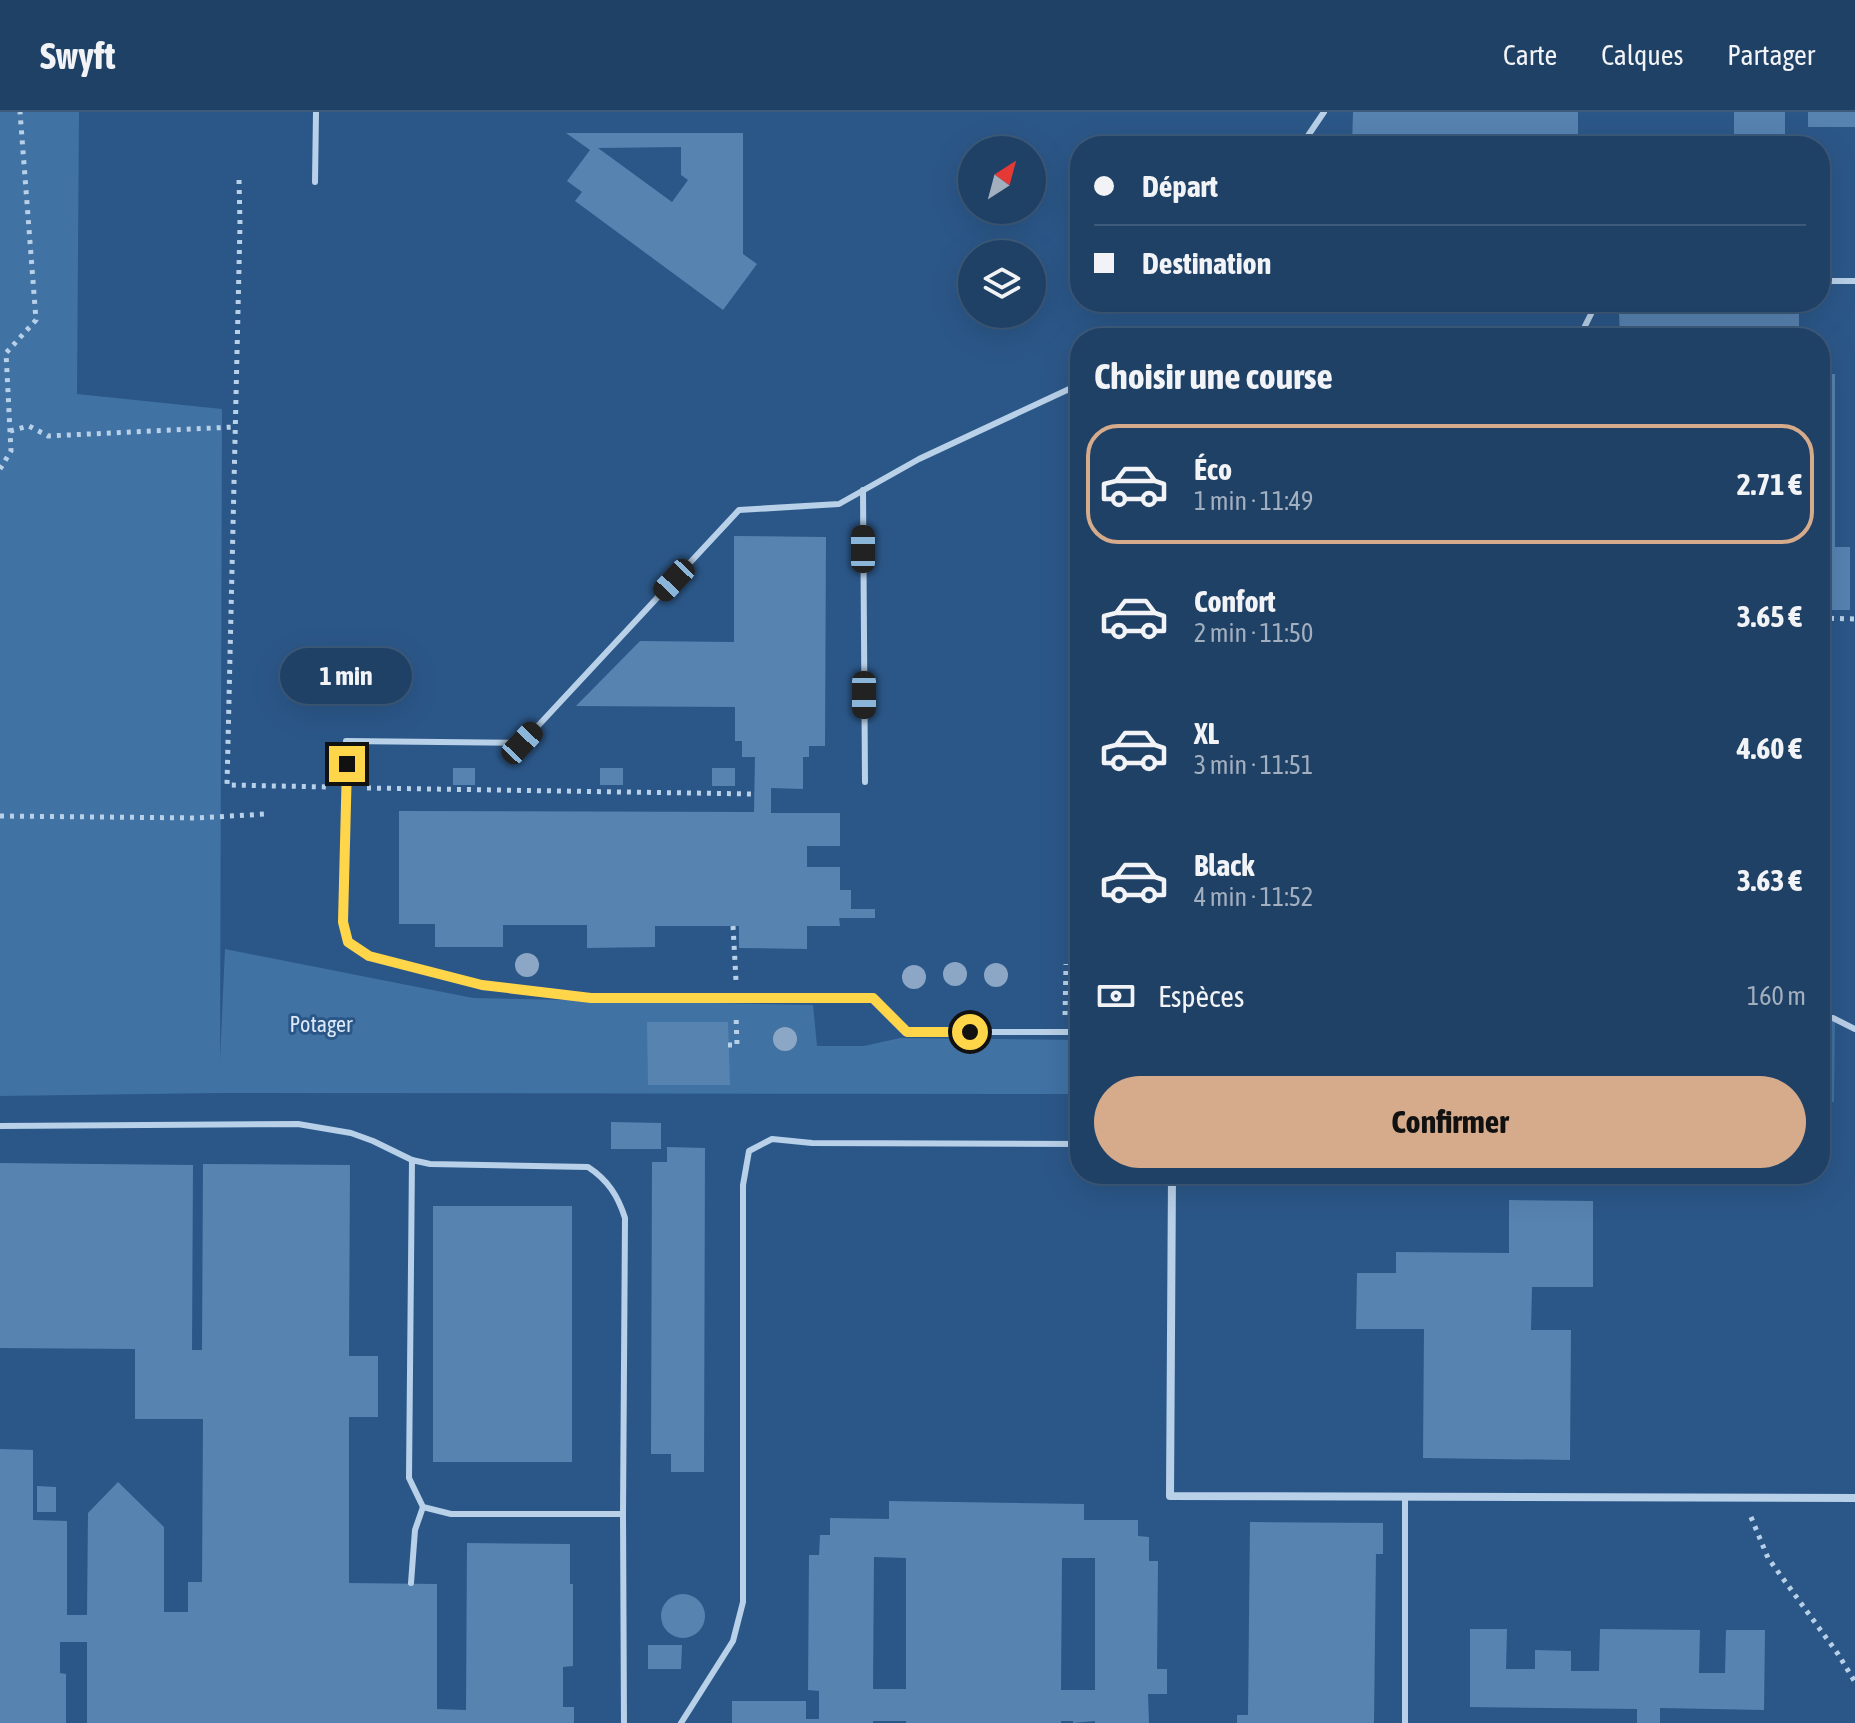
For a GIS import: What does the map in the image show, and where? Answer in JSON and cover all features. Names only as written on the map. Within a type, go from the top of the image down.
[{"type":"street","points":[[1172,1184],[1170,1496],[1855,1498]]},
{"type":"lane","points":[[315,182],[316,112]]},
{"type":"lane","points":[[1308,136],[1324,112]]},
{"type":"lane","points":[[1830,281],[1855,281]]},
{"type":"lane","points":[[1070,389],[919,459],[839,504],[739,510],[522,743],[346,741],[343,922],[348,942],[369,956],[482,985],[591,998],[873,998],[907,1032],[1070,1032]]},
{"type":"lane","points":[[863,490],[865,782]]},
{"type":"lane","points":[[1830,1018],[1855,1029]]},
{"type":"lane","points":[[0,1126],[298,1124],[351,1133],[412,1160],[445,1165],[588,1167],[601,1176],[620,1201],[625,1218],[624,1723]]},
{"type":"lane","points":[[681,1723],[733,1641],[743,1602],[743,1185],[749,1151],[772,1139],[812,1143],[1070,1144]]},
{"type":"lane","points":[[411,1583],[415,1530],[423,1507],[409,1478],[412,1160]]},
{"type":"lane","points":[[1405,1496],[1405,1723]]},
{"type":"lane","points":[[423,1507],[451,1514],[623,1514]]},
{"type":"path","points":[[0,469],[11,451],[6,353],[36,320],[20,112]]},
{"type":"path","points":[[239,180],[227,785],[754,794]]},
{"type":"path","points":[[10,431],[29,426],[48,436],[234,427]]},
{"type":"path","points":[[1830,618],[1855,619]]},
{"type":"path","points":[[0,816],[197,818],[265,814]]},
{"type":"path","points":[[1065,1032],[1066,964]]},
{"type":"path","points":[[1743,1498],[1768,1558],[1855,1682]]},
{"type":"green space","name":"Potager","points":[[0,112],[79,112],[77,394],[222,409],[220,1060],[225,949],[473,998],[813,1005],[817,1046],[864,1046],[900,1038],[1070,1040],[1070,1094],[220,1093],[0,1096]]},
{"type":"green space","points":[[1830,1020],[1835,1020],[1834,1102],[1830,1102]]},
{"type":"building","points":[[1353,112],[1578,112],[1578,136],[1352,136]]},
{"type":"building","points":[[1734,112],[1785,112],[1785,136],[1734,136]]},
{"type":"building","points":[[1808,112],[1855,112],[1855,127],[1808,127]]},
{"type":"building","points":[[566,133],[743,133],[743,254],[757,264],[723,310],[575,201],[582,192],[567,181],[590,150]],"holes":[[[681,147],[681,175],[688,180],[672,202],[598,148]]]},
{"type":"building","points":[[1619,312],[1799,312],[1799,328],[1620,328]]},
{"type":"building","points":[[1830,374],[1835,374],[1835,547],[1850,547],[1850,610],[1830,610]]},
{"type":"building","points":[[734,536],[826,537],[825,746],[809,746],[809,757],[803,757],[803,789],[771,788],[771,813],[840,813],[840,846],[807,846],[807,867],[840,867],[840,890],[851,890],[851,909],[875,909],[875,918],[839,918],[840,926],[807,926],[807,949],[739,948],[739,926],[655,926],[655,947],[587,948],[587,925],[503,925],[503,947],[435,947],[435,924],[399,924],[399,811],[754,812],[755,757],[742,757],[742,741],[735,741],[735,707],[576,706],[640,641],[734,642]]},
{"type":"building","points":[[453,768],[475,768],[475,785],[453,785]]},
{"type":"building","points":[[600,768],[623,768],[623,785],[600,785]]},
{"type":"building","points":[[712,768],[735,768],[735,786],[712,786]]},
{"type":"building","points":[[647,1022],[728,1022],[730,1085],[648,1085]]},
{"type":"building","points":[[611,1122],[661,1123],[661,1149],[611,1149]]},
{"type":"building","points":[[667,1147],[705,1148],[704,1472],[671,1472],[671,1454],[651,1454],[652,1162],[667,1162]]},
{"type":"building","points":[[0,1163],[193,1165],[192,1350],[202,1350],[203,1164],[350,1165],[349,1356],[378,1356],[378,1417],[349,1417],[349,1583],[437,1584],[437,1709],[466,1710],[467,1543],[570,1544],[573,1666],[563,1667],[563,1707],[574,1707],[574,1723],[87,1723],[87,1642],[60,1642],[60,1673],[66,1674],[66,1723],[0,1723],[0,1449],[33,1450],[33,1520],[67,1521],[67,1615],[87,1615],[88,1513],[118,1482],[164,1527],[164,1612],[188,1612],[188,1582],[202,1582],[203,1419],[135,1419],[135,1349],[0,1348]]},
{"type":"building","points":[[1509,1200],[1593,1201],[1593,1287],[1532,1287],[1531,1330],[1571,1330],[1570,1460],[1423,1458],[1424,1329],[1356,1329],[1357,1273],[1396,1273],[1396,1252],[1509,1253]]},
{"type":"building","points":[[433,1206],[572,1206],[572,1462],[433,1462]]},
{"type":"building","points":[[37,1486],[56,1487],[56,1512],[37,1512]]},
{"type":"building","points":[[889,1501],[1084,1504],[1084,1520],[1138,1520],[1138,1536],[1149,1537],[1149,1561],[1158,1561],[1157,1669],[1167,1669],[1167,1694],[1148,1694],[1149,1723],[732,1723],[732,1701],[806,1701],[806,1719],[819,1719],[819,1691],[808,1690],[809,1555],[819,1555],[820,1535],[830,1535],[830,1518],[889,1519]],"holes":[[[874,1557],[906,1558],[906,1689],[873,1689]],[[1062,1558],[1095,1558],[1095,1690],[1061,1690]]]},
{"type":"building","points":[[1250,1522],[1383,1523],[1383,1554],[1376,1554],[1374,1723],[1237,1723],[1237,1715],[1248,1715]]},
{"type":"building","points":[[683,1594],[699,1600],[705,1616],[699,1632],[683,1638],[667,1632],[661,1616],[667,1600]]},
{"type":"building","points":[[1470,1629],[1507,1629],[1506,1669],[1535,1669],[1535,1650],[1571,1651],[1571,1671],[1599,1671],[1600,1629],[1700,1630],[1699,1673],[1725,1673],[1726,1630],[1765,1630],[1764,1710],[1660,1708],[1660,1723],[1637,1723],[1637,1709],[1470,1707]]},
{"type":"building","points":[[648,1645],[682,1645],[681,1669],[648,1669]]},
{"type":"route","points":[[347,764],[343,922],[348,942],[369,956],[482,985],[591,998],[873,998],[907,1032],[970,1032]]}]
